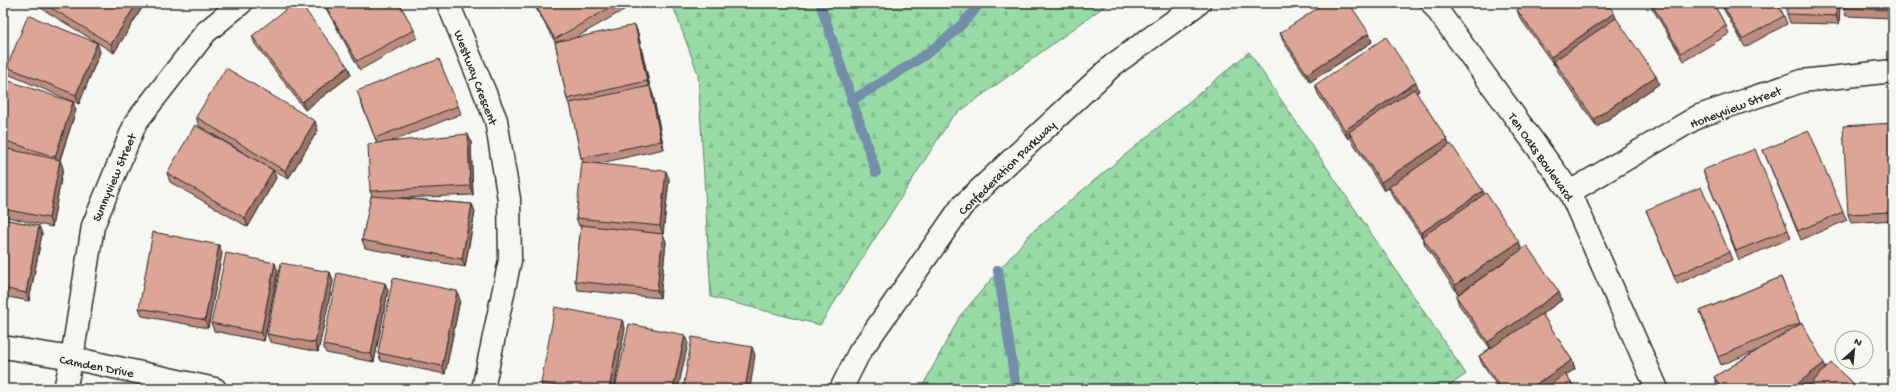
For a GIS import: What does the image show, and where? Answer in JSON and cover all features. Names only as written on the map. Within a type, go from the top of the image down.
[{"type":"street","name":"Sunnyview Street","points":[[65,389],[72,358],[93,226],[136,122],[206,32],[241,3]]},
{"type":"street","name":"Westway Crescent","points":[[448,3],[496,120],[509,199],[510,260],[483,389]]},
{"type":"street","name":"Confederation Parkway","points":[[842,389],[859,352],[962,206],[1113,65],[1199,3]]},
{"type":"street","name":"Ten Oaks Boulevard","points":[[1432,3],[1570,192],[1657,389]]},
{"type":"street","name":"Honeyview Street","points":[[1570,192],[1699,116],[1802,81],[1893,70]]},
{"type":"street","name":"Camden Drive","points":[[3,347],[72,358],[215,389]]},
{"type":"green space","points":[[672,3],[1109,3],[952,117],[820,325],[711,297],[698,74]]},
{"type":"green space","points":[[1249,52],[1466,374],[1445,389],[921,389],[960,316],[1031,233]]},
{"type":"building","points":[[43,3],[137,3],[111,44]]},
{"type":"building","points":[[294,3],[300,3],[348,67],[302,102],[252,36]]},
{"type":"building","points":[[324,3],[399,3],[414,30],[357,61]]},
{"type":"building","points":[[534,3],[618,3],[555,39]]},
{"type":"building","points":[[1325,3],[1349,3],[1369,33],[1307,74],[1280,33]]},
{"type":"building","points":[[1527,3],[1607,3],[1614,13],[1551,57],[1517,10]]},
{"type":"building","points":[[1651,3],[1713,3],[1726,26],[1681,53]]},
{"type":"building","points":[[1722,3],[1777,3],[1784,16],[1742,39]]},
{"type":"building","points":[[1787,3],[1837,3],[1836,16],[1787,14]]},
{"type":"building","points":[[1843,3],[1892,3],[1892,10],[1843,8]]},
{"type":"building","points":[[28,15],[97,43],[76,95],[7,67]]},
{"type":"building","points":[[1616,18],[1656,76],[1594,119],[1554,61]]},
{"type":"building","points":[[635,25],[647,81],[567,99],[555,42]]},
{"type":"building","points":[[1386,37],[1416,82],[1345,130],[1315,85]]},
{"type":"building","points":[[439,59],[458,106],[375,138],[357,91]]},
{"type":"building","points":[[226,68],[315,121],[285,171],[196,117]]},
{"type":"building","points":[[3,79],[73,102],[55,157],[3,140]]},
{"type":"building","points":[[650,86],[661,141],[581,158],[570,103]]},
{"type":"building","points":[[1414,89],[1447,139],[1381,182],[1349,132]]},
{"type":"building","points":[[1893,123],[1893,212],[1848,214],[1843,126]]},
{"type":"building","points":[[195,125],[273,170],[245,218],[167,173]]},
{"type":"building","points":[[1809,131],[1843,212],[1798,231],[1763,150]]},
{"type":"building","points":[[468,134],[470,186],[370,191],[368,144]]},
{"type":"building","points":[[1451,144],[1483,191],[1421,233],[1389,187]]},
{"type":"building","points":[[3,148],[60,160],[49,218],[3,209]]},
{"type":"building","points":[[1755,149],[1788,230],[1736,251],[1703,170]]},
{"type":"building","points":[[582,162],[666,171],[660,226],[576,218]]},
{"type":"building","points":[[1701,187],[1729,252],[1674,276],[1646,210]]},
{"type":"building","points":[[1486,193],[1519,242],[1455,285],[1422,237]]},
{"type":"building","points":[[371,196],[472,204],[462,259],[362,240]]},
{"type":"building","points":[[3,219],[39,226],[26,293],[3,288]]},
{"type":"building","points":[[581,225],[663,234],[657,290],[575,281]]},
{"type":"building","points":[[153,232],[219,245],[205,320],[139,308]]},
{"type":"building","points":[[1527,246],[1559,292],[1488,342],[1456,296]]},
{"type":"building","points":[[226,253],[275,263],[261,333],[211,323]]},
{"type":"building","points":[[281,263],[330,272],[315,343],[267,334]]},
{"type":"building","points":[[337,273],[385,283],[371,354],[323,345]]},
{"type":"building","points":[[1781,277],[1800,323],[1718,357],[1700,311]]},
{"type":"building","points":[[393,278],[457,291],[442,366],[378,353]]},
{"type":"building","points":[[555,307],[622,320],[609,389],[571,389],[541,383]]},
{"type":"building","points":[[1542,314],[1572,360],[1529,389],[1501,389],[1479,356]]},
{"type":"building","points":[[1802,323],[1824,363],[1791,389],[1723,389],[1714,377]]},
{"type":"building","points":[[629,324],[685,335],[673,389],[615,389]]},
{"type":"building","points":[[692,337],[752,347],[745,389],[683,389]]},
{"type":"building","points":[[1831,363],[1834,366],[1834,370],[1839,370],[1859,389],[1806,389]]},
{"type":"building","points":[[1565,374],[1575,389],[1544,389]]},
{"type":"building","points":[[1893,378],[1893,389],[1886,389]]},
{"type":"waterway","points":[[820,3],[876,172]]},
{"type":"waterway","points":[[851,101],[938,46],[968,18],[980,3]]},
{"type":"waterway","points":[[998,270],[1016,389]]}]
